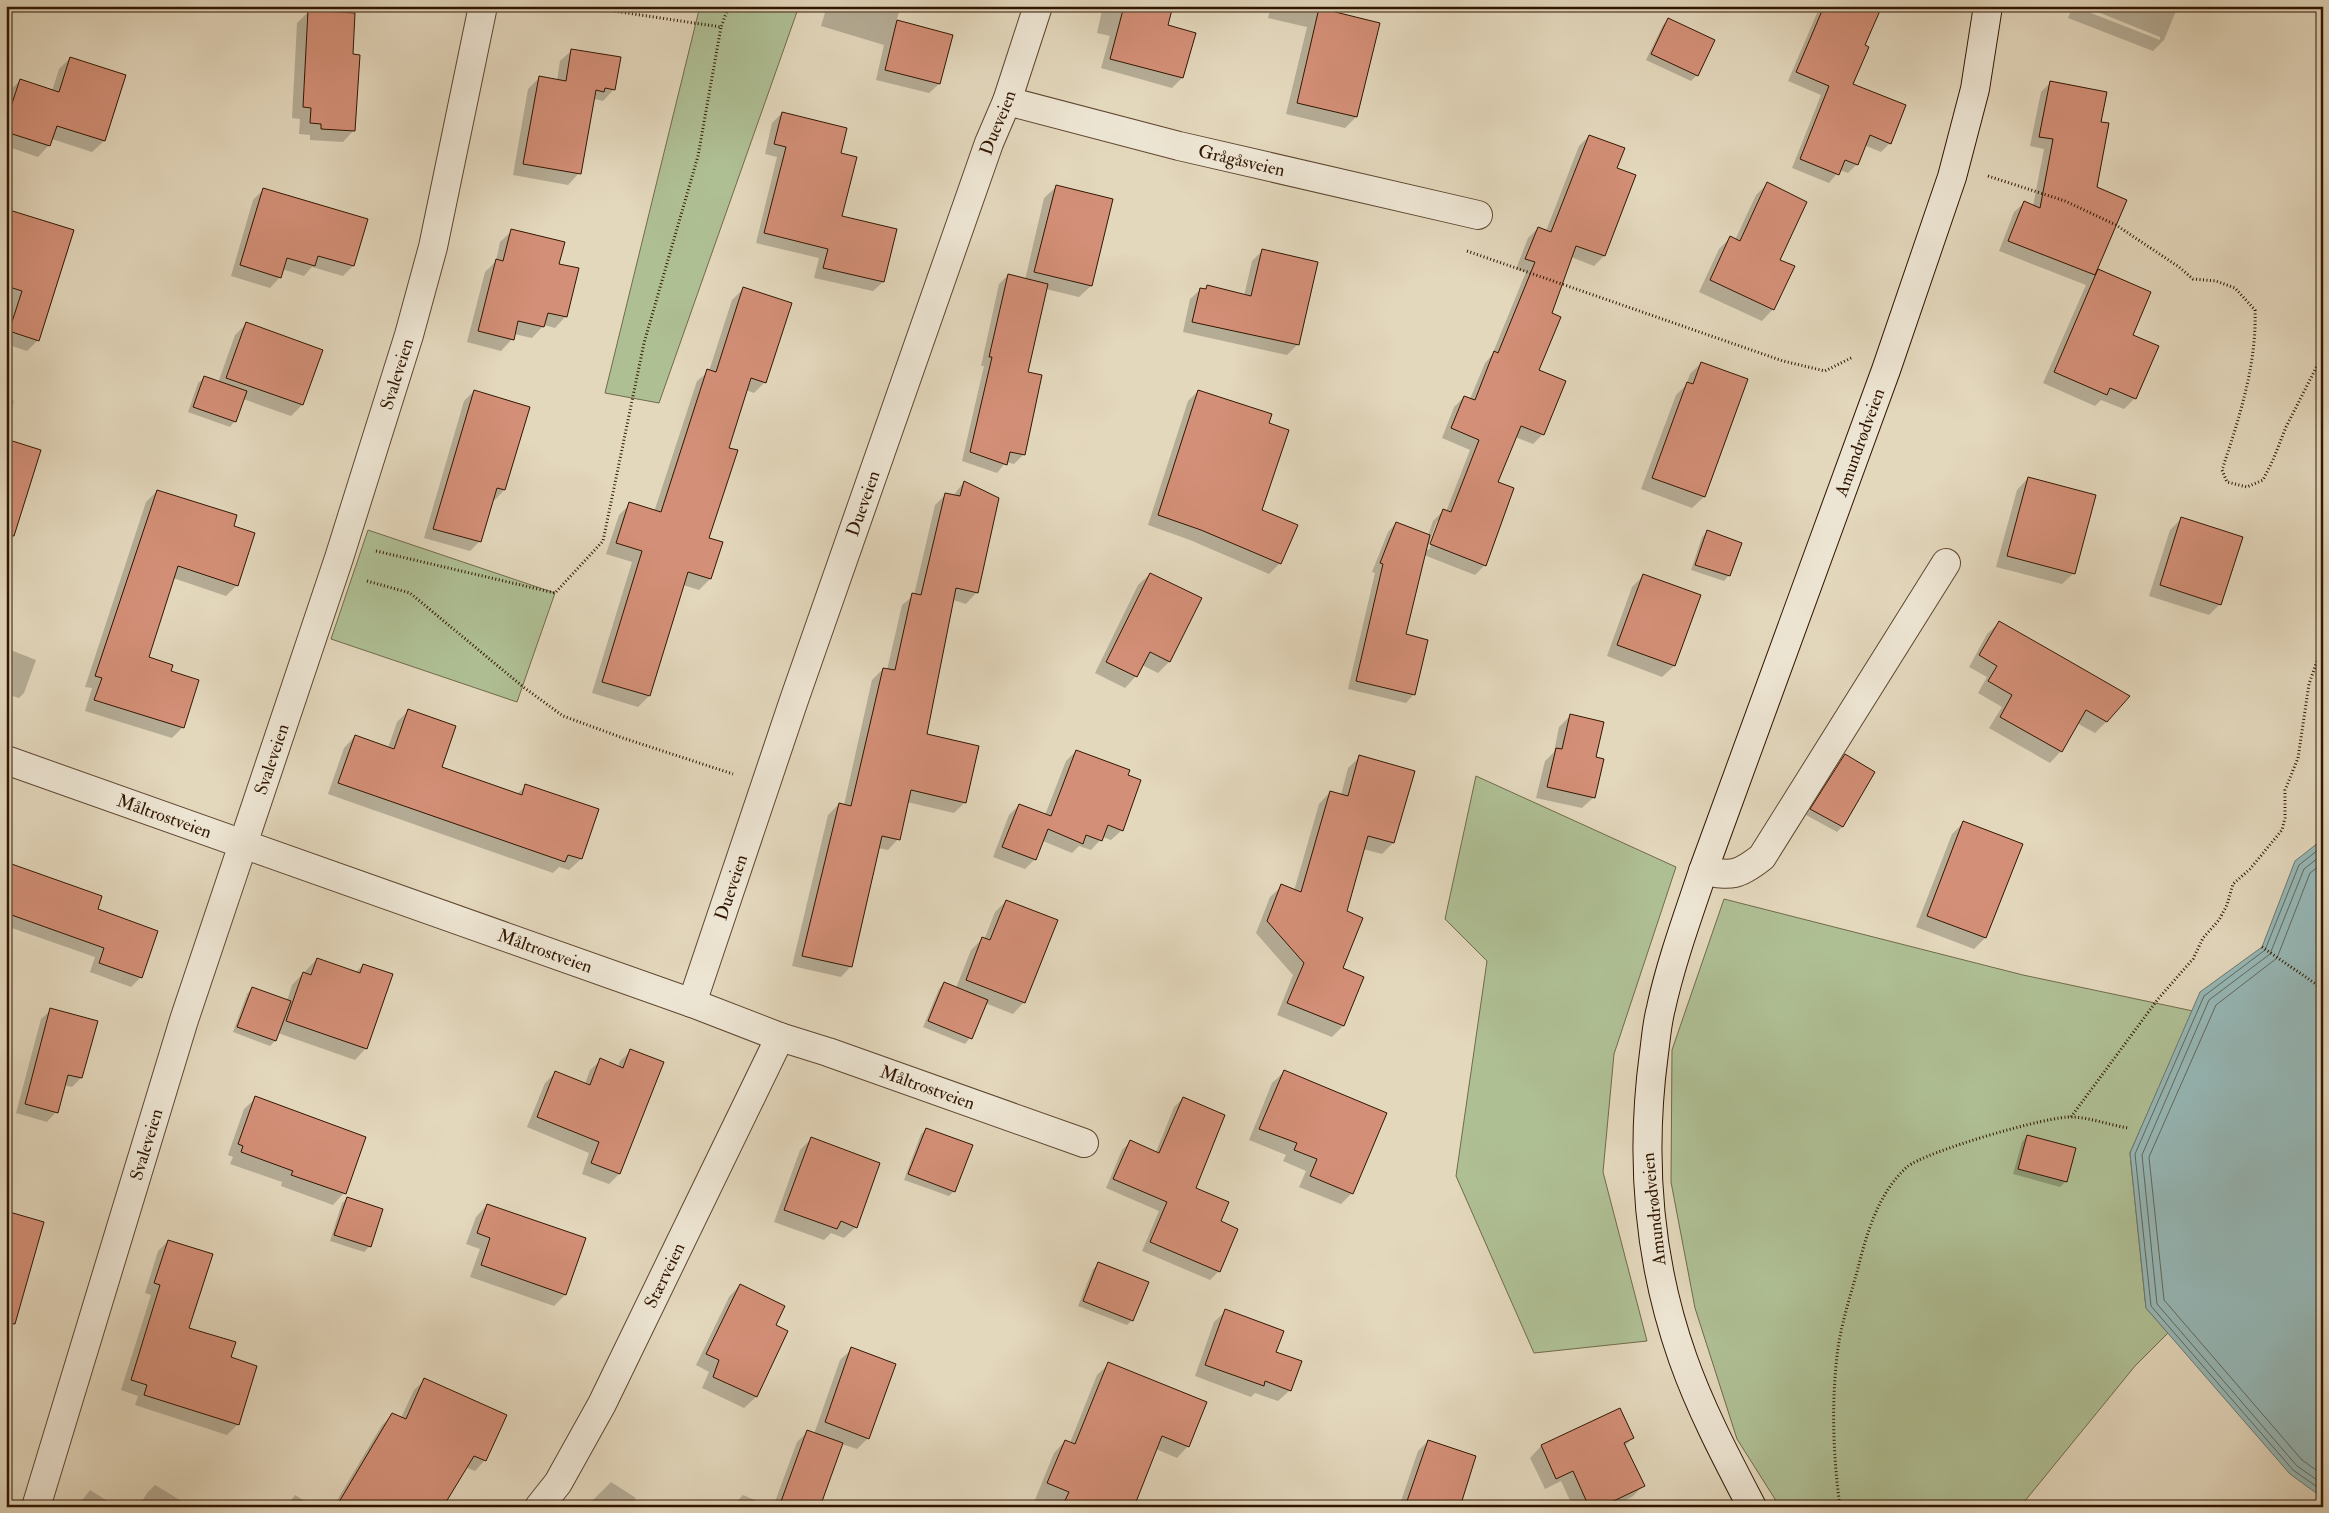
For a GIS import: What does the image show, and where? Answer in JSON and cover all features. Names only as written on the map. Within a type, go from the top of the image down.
[{"type":"street","name":"Svaleveien","points":[[36,1507],[184,1020],[339,558],[409,336],[433,246],[482,6]]},
{"type":"street","name":"Dueveien","points":[[692,1003],[765,785],[989,143],[1007,101],[1038,6]]},
{"type":"street","name":"Amundrødveien","points":[[1752,1507],[1726,1457],[1684,1360],[1673,1327],[1653,1244],[1646,1177],[1648,1099],[1660,1009],[1703,871],[1895,343],[1955,164],[1975,89],[1988,6]]},
{"type":"street","name":"Grågåsveien","points":[[1007,101],[1179,146],[1478,215]]},
{"type":"street","points":[[1703,871],[1732,875],[1750,866],[1762,857],[1946,563]]},
{"type":"street","name":"Måltrostveien","points":[[6,760],[692,1003],[780,1037],[828,1052],[1084,1143]]},
{"type":"street","name":"Stærveien","points":[[539,1507],[558,1483],[602,1404],[780,1037]]},
{"type":"path","points":[[580,6],[721,27]]},
{"type":"path","points":[[368,549],[555,593],[603,541],[644,343],[698,156],[721,27],[729,6]]},
{"type":"path","points":[[1955,164],[2065,201],[2116,225],[2179,266],[2193,279],[2216,281],[2235,288],[2255,310],[2256,335],[2246,389],[2236,429],[2222,470],[2227,482],[2247,487],[2263,480],[2286,427],[2323,354]]},
{"type":"path","points":[[1464,250],[1783,361],[1825,371],[1856,355],[1895,343]]},
{"type":"path","points":[[358,578],[410,593],[522,686],[563,716],[765,785]]},
{"type":"path","points":[[2071,1117],[2158,999],[2194,959],[2203,938],[2219,920],[2227,905],[2233,884],[2250,869],[2282,830],[2285,818],[2285,790],[2298,758],[2309,684],[2323,644]]},
{"type":"path","points":[[2262,947],[2323,989]]},
{"type":"path","points":[[1840,1507],[1834,1468],[1834,1411],[1838,1348],[1865,1242],[1884,1195],[1908,1166],[1961,1143],[2015,1128],[2071,1117],[2128,1128]]},
{"type":"green space","points":[[700,6],[799,6],[659,403],[605,393]]},
{"type":"green space","points":[[368,530],[555,593],[517,702],[331,639]]},
{"type":"green space","points":[[1476,776],[1676,867],[1614,1054],[1603,1172],[1647,1341],[1534,1353],[1456,1176],[1487,961],[1445,919]]},
{"type":"green space","points":[[1724,899],[2023,975],[2193,1011],[2130,1153],[2146,1308],[2168,1333],[2135,1366],[2020,1507],[1780,1507],[1737,1439],[1695,1308],[1671,1182],[1672,1050]]},
{"type":"water","points":[[2323,839],[2323,1498],[2290,1474],[2146,1308],[2130,1153],[2200,992],[2262,947],[2295,861]]},
{"type":"building","points":[[1124,6],[1173,6],[1168,25],[1196,33],[1183,78],[1110,59]]},
{"type":"building","points":[[1824,6],[1882,6],[1865,45],[1869,47],[1853,84],[1906,105],[1891,144],[1870,135],[1858,165],[1845,160],[1839,175],[1800,159],[1829,86],[1796,72]]},
{"type":"building","points":[[1319,8],[1380,23],[1357,117],[1297,103]]},
{"type":"building","points":[[308,10],[355,13],[353,54],[360,55],[355,131],[321,129],[321,124],[310,123],[311,108],[303,107]]},
{"type":"building","points":[[1668,18],[1715,40],[1698,76],[1651,54]]},
{"type":"building","points":[[897,20],[953,35],[940,84],[885,70]]},
{"type":"building","points":[[571,49],[621,57],[615,90],[605,88],[604,92],[596,90],[581,174],[523,164],[539,76],[566,81]]},
{"type":"building","points":[[70,57],[126,75],[105,141],[57,126],[50,146],[6,132],[6,122],[20,79],[59,92]]},
{"type":"building","points":[[2050,81],[2107,92],[2101,122],[2109,123],[2097,187],[2127,200],[2095,275],[2008,241],[2024,201],[2040,208],[2053,139],[2039,137]]},
{"type":"building","points":[[782,112],[847,128],[841,153],[857,157],[842,216],[897,229],[884,282],[823,268],[828,249],[764,233],[786,147],[774,144]]},
{"type":"building","points":[[1589,135],[1625,148],[1617,168],[1636,175],[1605,256],[1576,246],[1552,313],[1561,317],[1539,370],[1566,381],[1544,435],[1521,426],[1498,482],[1514,488],[1486,566],[1430,544],[1443,509],[1451,512],[1479,440],[1451,428],[1464,396],[1475,400],[1494,351],[1498,353],[1535,262],[1525,259],[1538,227],[1551,232]]},
{"type":"building","points":[[1767,182],[1807,202],[1780,260],[1795,266],[1774,310],[1710,280],[1730,236],[1740,241]]},
{"type":"building","points":[[1056,185],[1113,199],[1092,286],[1034,272]]},
{"type":"building","points":[[263,188],[368,219],[354,266],[318,256],[315,266],[287,258],[281,278],[240,265]]},
{"type":"building","points":[[6,209],[74,230],[39,341],[9,331],[22,291],[6,286]]},
{"type":"building","points":[[511,229],[565,242],[559,264],[579,268],[567,317],[548,313],[544,327],[518,321],[514,340],[478,331],[496,259],[503,261]]},
{"type":"building","points":[[1262,249],[1318,262],[1299,345],[1192,322],[1200,288],[1206,289],[1207,285],[1251,296]]},
{"type":"building","points":[[2098,269],[2151,292],[2133,335],[2159,346],[2136,399],[2110,388],[2107,395],[2054,372]]},
{"type":"building","points":[[1008,274],[1048,284],[1028,372],[1042,375],[1025,455],[1010,452],[1007,465],[970,452],[992,357],[989,357]]},
{"type":"building","points":[[743,287],[792,303],[766,383],[751,378],[729,448],[738,450],[709,538],[723,542],[711,579],[688,572],[650,696],[602,682],[642,551],[616,543],[629,502],[661,512],[707,369],[716,372]]},
{"type":"building","points":[[246,322],[323,350],[303,405],[226,378]]},
{"type":"building","points":[[1701,362],[1748,379],[1705,497],[1652,478],[1687,382],[1693,384]]},
{"type":"building","points":[[204,376],[247,391],[236,422],[193,407]]},
{"type":"building","points":[[474,390],[530,407],[505,490],[497,488],[481,542],[433,529]]},
{"type":"building","points":[[1198,390],[1272,414],[1269,423],[1289,430],[1262,510],[1298,525],[1281,564],[1201,530],[1158,515]]},
{"type":"building","points":[[6,439],[41,450],[14,536],[6,535]]},
{"type":"building","points":[[2028,477],[2096,495],[2075,574],[2007,556]]},
{"type":"building","points":[[964,481],[999,498],[978,593],[956,588],[927,734],[979,746],[966,803],[911,790],[900,840],[882,836],[852,967],[802,956],[839,803],[851,806],[883,668],[895,670],[912,593],[921,595],[945,493],[960,496]]},
{"type":"building","points":[[157,490],[237,515],[234,526],[255,533],[238,586],[178,566],[149,657],[173,665],[171,671],[199,680],[184,728],[94,700],[102,678],[95,676]]},
{"type":"building","points":[[2181,517],[2243,537],[2221,605],[2160,585]]},
{"type":"building","points":[[1396,522],[1430,535],[1406,634],[1428,640],[1415,695],[1356,681],[1383,564],[1380,563]]},
{"type":"building","points":[[1707,530],[1742,543],[1730,576],[1695,565]]},
{"type":"building","points":[[1150,573],[1202,598],[1170,662],[1150,652],[1137,677],[1106,662]]},
{"type":"building","points":[[1643,574],[1701,595],[1675,666],[1617,645]]},
{"type":"building","points":[[1999,621],[2130,696],[2107,722],[2086,710],[2062,752],[2000,717],[2012,695],[1988,681],[1997,666],[1979,655]]},
{"type":"building","points":[[408,709],[456,726],[442,767],[522,795],[525,784],[599,809],[582,859],[568,855],[565,862],[338,783],[355,735],[394,749]]},
{"type":"building","points":[[1570,714],[1604,722],[1596,757],[1604,759],[1595,798],[1547,787],[1556,748],[1562,749]]},
{"type":"building","points":[[1076,750],[1130,770],[1128,775],[1141,780],[1123,831],[1108,825],[1102,841],[1086,835],[1083,844],[1048,829],[1036,860],[1002,847],[1019,804],[1051,816]]},
{"type":"building","points":[[1845,754],[1875,772],[1843,827],[1810,809]]},
{"type":"building","points":[[1359,755],[1415,771],[1394,843],[1368,836],[1347,911],[1363,918],[1343,968],[1364,977],[1344,1026],[1287,1003],[1304,963],[1267,921],[1281,884],[1301,892],[1330,791],[1348,796]]},
{"type":"building","points":[[1963,821],[2023,844],[1986,938],[1927,916]]},
{"type":"building","points":[[6,862],[102,896],[98,909],[158,931],[142,978],[99,963],[104,948],[6,913]]},
{"type":"building","points":[[1006,900],[1058,920],[1025,1003],[966,980],[982,937],[990,940]]},
{"type":"building","points":[[317,958],[360,973],[363,964],[393,974],[367,1049],[286,1021],[303,972],[311,975]]},
{"type":"building","points":[[944,982],[988,1000],[972,1039],[928,1021]]},
{"type":"building","points":[[252,987],[291,1001],[276,1041],[237,1027]]},
{"type":"building","points":[[50,1008],[98,1021],[82,1078],[68,1075],[58,1113],[25,1104]]},
{"type":"building","points":[[630,1049],[664,1062],[620,1174],[591,1163],[599,1142],[537,1117],[555,1071],[590,1085],[600,1058],[623,1068]]},
{"type":"building","points":[[1284,1070],[1387,1113],[1353,1194],[1310,1176],[1317,1159],[1294,1150],[1297,1143],[1259,1129]]},
{"type":"building","points":[[255,1096],[366,1137],[346,1194],[291,1175],[293,1171],[241,1152],[243,1146],[238,1144]]},
{"type":"building","points":[[1183,1097],[1225,1115],[1196,1188],[1229,1202],[1221,1221],[1238,1229],[1220,1272],[1150,1242],[1167,1202],[1113,1179],[1130,1140],[1159,1153]]},
{"type":"building","points":[[926,1128],[973,1145],[955,1192],[908,1174]]},
{"type":"building","points":[[2027,1135],[2076,1148],[2067,1182],[2018,1169]]},
{"type":"building","points":[[811,1137],[880,1163],[857,1228],[841,1221],[837,1229],[784,1210]]},
{"type":"building","points":[[347,1197],[383,1209],[371,1247],[334,1235]]},
{"type":"building","points":[[487,1204],[586,1238],[566,1295],[481,1265],[490,1238],[477,1233]]},
{"type":"building","points":[[6,1211],[44,1222],[15,1324],[6,1323]]},
{"type":"building","points":[[168,1240],[213,1254],[189,1328],[236,1342],[231,1357],[257,1366],[239,1425],[144,1395],[147,1385],[131,1380],[160,1285],[154,1283]]},
{"type":"building","points":[[1098,1262],[1149,1282],[1133,1321],[1083,1301]]},
{"type":"building","points":[[740,1284],[785,1306],[776,1325],[788,1331],[757,1397],[713,1377],[719,1360],[706,1354]]},
{"type":"building","points":[[1225,1309],[1284,1331],[1276,1352],[1302,1361],[1291,1391],[1265,1381],[1264,1386],[1205,1365]]},
{"type":"building","points":[[851,1347],[896,1364],[869,1439],[825,1422]]},
{"type":"building","points":[[1108,1362],[1207,1402],[1189,1447],[1162,1436],[1134,1507],[1062,1507],[1069,1492],[1047,1483],[1065,1440],[1075,1444]]},
{"type":"building","points":[[424,1378],[507,1415],[486,1461],[474,1456],[443,1507],[336,1507],[392,1413],[406,1419]]},
{"type":"building","points":[[1620,1408],[1634,1438],[1624,1443],[1645,1486],[1601,1507],[1589,1507],[1573,1471],[1556,1479],[1541,1445]]},
{"type":"building","points":[[807,1430],[843,1443],[820,1507],[779,1507]]},
{"type":"building","points":[[1428,1440],[1476,1456],[1460,1507],[1405,1507]]}]
